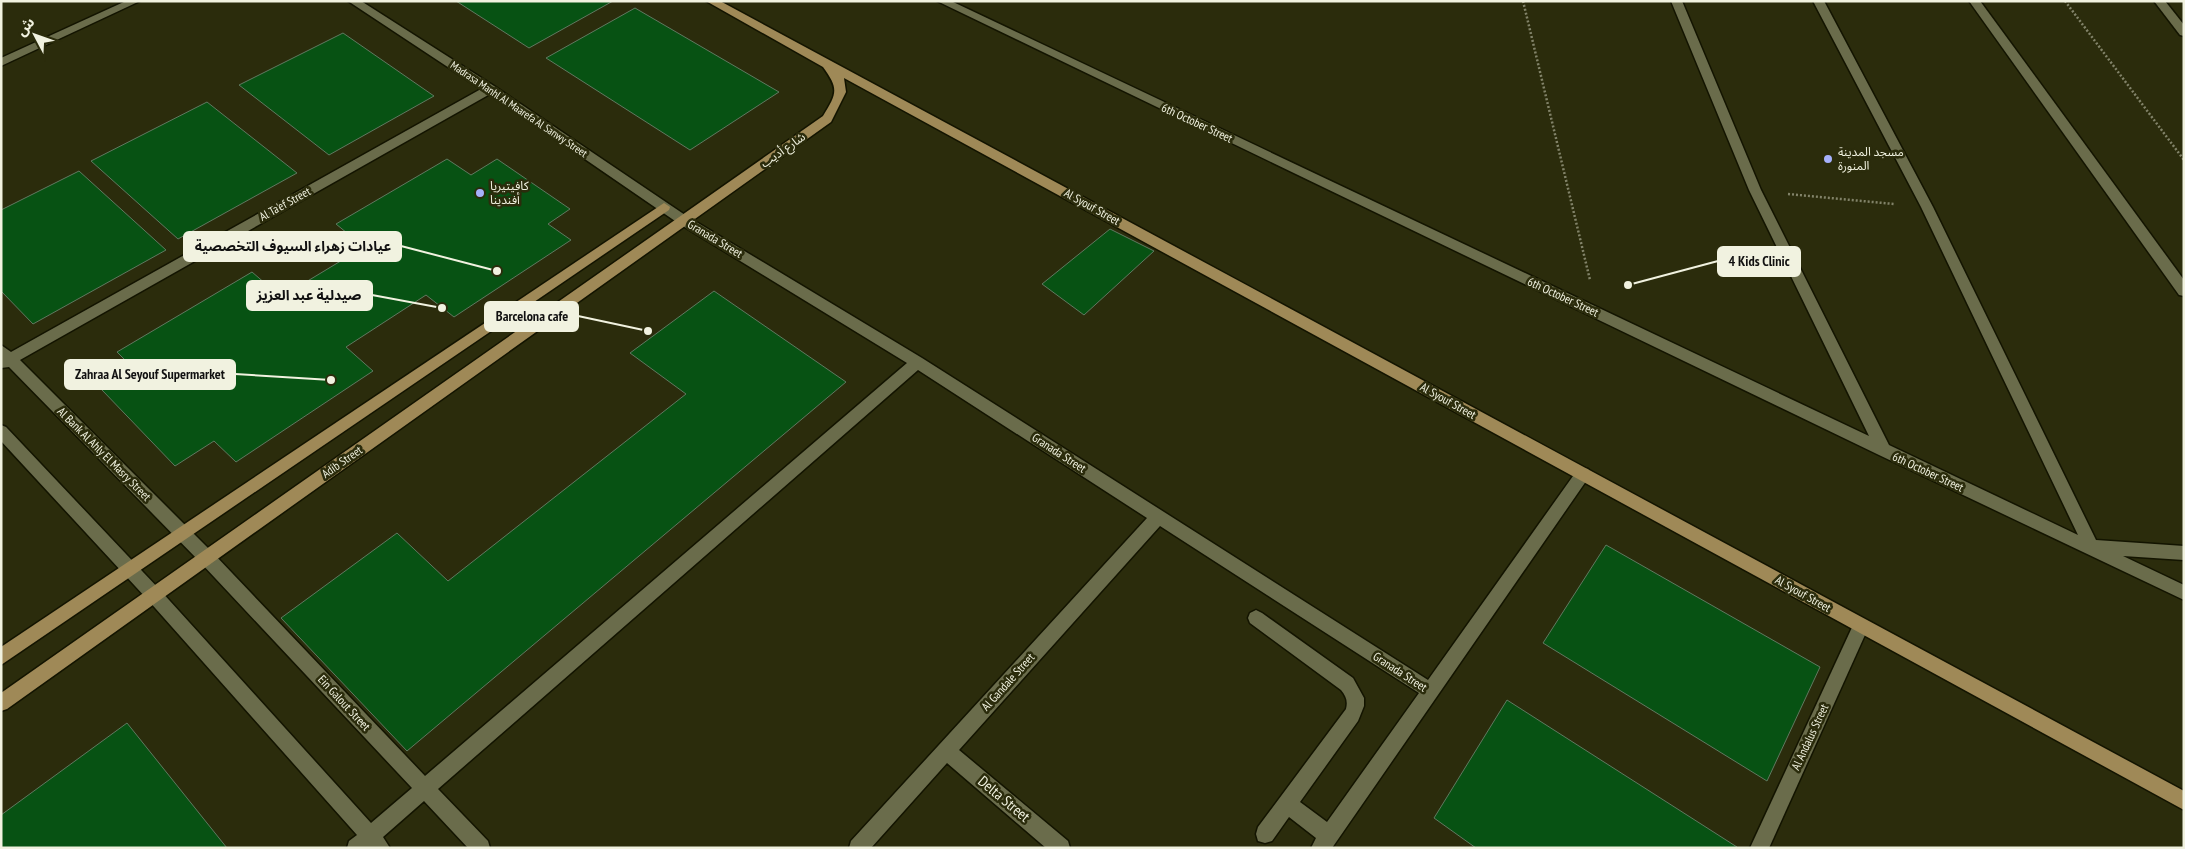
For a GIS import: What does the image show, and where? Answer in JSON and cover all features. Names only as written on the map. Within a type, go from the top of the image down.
[{"type":"main road","name":"Al Syouf Street","points":[[711,1],[2184,801]]},
{"type":"main road","name":"شارع أديب","points":[[684,220],[827,118],[837,102],[842,87],[837,75],[822,61]]},
{"type":"main road","points":[[1,657],[664,207]]},
{"type":"main road","name":"Adib Street","points":[[1,703],[684,220]]},
{"type":"street","points":[[1,63],[135,1]]},
{"type":"street","name":"Madrasa Manhl Al Maarefa Al Sanwy Street","points":[[353,1],[490,89],[684,220]]},
{"type":"street","name":"6th October Street","points":[[942,1],[2184,593]]},
{"type":"street","points":[[1676,1],[1755,190],[1884,451]]},
{"type":"street","points":[[1818,1],[1927,207],[2092,548],[2184,553]]},
{"type":"street","points":[[1974,1],[2184,291]]},
{"type":"street","points":[[2159,1],[2184,33]]},
{"type":"street","name":"Al Ta'ef Street","points":[[4,357],[490,89]]},
{"type":"street","name":"Granada Street","points":[[684,220],[917,362],[1431,692]]},
{"type":"street","name":"Al Bank Al Ahly El Masry Street","points":[[4,357],[207,558]]},
{"type":"street","points":[[356,848],[375,842],[425,788],[917,362]]},
{"type":"street","points":[[1,431],[154,595],[375,842]]},
{"type":"street","points":[[1288,804],[1324,842],[1583,474]]},
{"type":"street","name":"Al Gandale Street","points":[[858,848],[1158,517]]},
{"type":"street","name":"Ein Galout Street","points":[[207,558],[481,848]]},
{"type":"street","points":[[1256,618],[1347,684],[1353,690],[1356,698],[1356,707],[1352,715],[1265,834]]},
{"type":"street","name":"Al Andalus Street","points":[[1760,848],[1862,626]]},
{"type":"street","name":"Delta Street","points":[[946,751],[1061,848]]},
{"type":"path","points":[[1523,1],[1598,314]]},
{"type":"path","points":[[2066,1],[2184,160]]},
{"type":"path","points":[[1755,190],[1927,207]]},
{"type":"building","points":[[456,1],[613,1],[529,48]]},
{"type":"building","points":[[635,8],[779,92],[690,150],[546,58]]},
{"type":"building","points":[[343,33],[434,96],[329,155],[239,85]]},
{"type":"building","points":[[207,102],[297,173],[178,239],[91,161]]},
{"type":"building","points":[[447,159],[471,175],[497,159],[570,209],[548,224],[571,240],[454,317],[426,295],[346,347],[373,371],[236,462],[214,441],[175,466],[102,390],[135,370],[117,352],[252,272],[281,297],[364,247],[336,224]]},
{"type":"building","points":[[79,171],[166,250],[33,324],[1,291],[1,210]]},
{"type":"building","points":[[1110,229],[1154,251],[1084,315],[1042,284]]},
{"type":"building","points":[[714,291],[846,382],[407,751],[281,618],[397,533],[448,581],[686,394],[630,353]]},
{"type":"building","points":[[1606,545],[1820,667],[1767,781],[1543,643]]},
{"type":"building","points":[[1507,700],[1737,847],[1476,848],[1434,818]]},
{"type":"building","points":[[127,723],[227,848],[1,848],[1,815]]},
{"type":"place","name":"مسجد المدينة المنورة","points":[[1828,159]]},
{"type":"place","name":"كافيتيريا أفندينا","points":[[480,193]]},
{"type":"place","name":"عيادات زهراء السيوف التخصصية","points":[[497,271]]},
{"type":"place","name":"4 Kids Clinic","points":[[1628,285]]},
{"type":"place","name":"صيدلية عبد العزيز","points":[[442,308]]},
{"type":"place","name":"Barcelona cafe","points":[[648,331]]},
{"type":"place","name":"Zahraa Al Seyouf Supermarket","points":[[331,380]]}]
